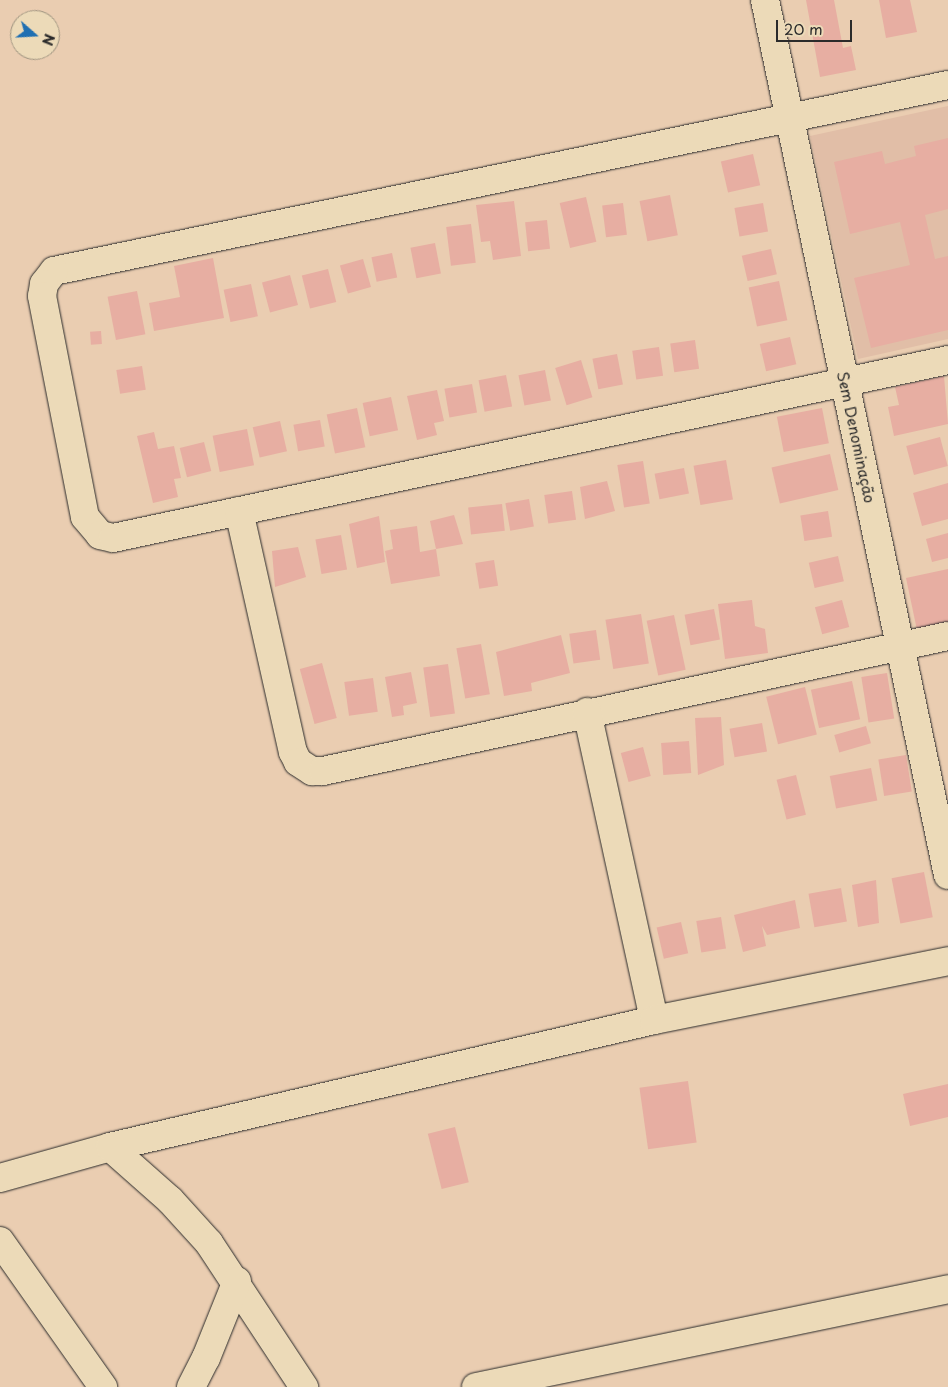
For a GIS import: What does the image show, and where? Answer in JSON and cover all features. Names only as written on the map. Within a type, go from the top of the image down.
[{"type":"main road","name":"Sem Denominação","points":[[765,0],[948,875]]},
{"type":"main road","points":[[948,85],[54,271],[44,284],[42,296],[85,517],[93,529],[113,538],[948,360]]},
{"type":"main road","points":[[238,511],[293,752],[305,767],[323,771],[587,712],[948,636]]},
{"type":"main road","points":[[587,712],[654,1020]]},
{"type":"main road","points":[[0,1178],[110,1147],[654,1020],[948,961]]},
{"type":"main road","points":[[110,1147],[170,1200],[209,1243],[237,1281],[304,1387]]},
{"type":"main road","points":[[0,1241],[103,1387]]},
{"type":"main road","points":[[191,1387],[206,1358],[237,1281]]},
{"type":"main road","points":[[476,1387],[948,1289]]},
{"type":"shaded area","points":[[948,106],[948,339],[858,359],[810,136]]},
{"type":"building","points":[[806,0],[834,0],[843,48],[851,46],[856,70],[820,77]]},
{"type":"building","points":[[879,0],[910,0],[917,32],[886,38]]},
{"type":"building","points":[[948,138],[948,209],[925,215],[935,259],[948,256],[948,330],[871,348],[854,278],[910,265],[900,222],[850,234],[834,162],[882,151],[885,164],[916,156],[914,146]]},
{"type":"building","points":[[753,154],[760,185],[728,193],[721,161]]},
{"type":"building","points":[[670,195],[678,235],[647,241],[640,201]]},
{"type":"building","points":[[586,197],[596,242],[570,248],[560,203]]},
{"type":"building","points":[[514,201],[521,256],[493,260],[490,241],[481,242],[476,205]]},
{"type":"building","points":[[623,203],[627,235],[606,237],[602,206]]},
{"type":"building","points":[[763,203],[768,232],[739,237],[734,208]]},
{"type":"building","points":[[547,220],[550,249],[528,251],[525,222]]},
{"type":"building","points":[[471,224],[476,263],[451,266],[446,227]]},
{"type":"building","points":[[435,243],[441,273],[416,278],[410,248]]},
{"type":"building","points":[[771,249],[777,274],[748,281],[742,256]]},
{"type":"building","points":[[392,253],[397,277],[377,282],[371,257]]},
{"type":"building","points":[[213,258],[224,318],[154,331],[149,303],[180,297],[174,266]]},
{"type":"building","points":[[363,259],[371,287],[348,293],[340,266]]},
{"type":"building","points":[[328,269],[336,302],[310,309],[302,276]]},
{"type":"building","points":[[290,275],[298,305],[270,312],[262,283]]},
{"type":"building","points":[[779,281],[787,320],[757,327],[749,287]]},
{"type":"building","points":[[251,284],[258,316],[230,322],[224,290]]},
{"type":"building","points":[[137,291],[145,334],[116,340],[108,297]]},
{"type":"building","points":[[101,331],[102,344],[91,345],[90,332]]},
{"type":"building","points":[[790,337],[796,364],[766,371],[760,344]]},
{"type":"building","points":[[695,340],[699,369],[674,372],[670,343]]},
{"type":"building","points":[[659,347],[663,376],[636,379],[632,351]]},
{"type":"building","points":[[617,354],[623,384],[598,389],[592,359]]},
{"type":"building","points":[[581,360],[592,397],[567,405],[555,368]]},
{"type":"building","points":[[142,366],[146,390],[120,394],[116,370]]},
{"type":"building","points":[[545,370],[551,400],[524,406],[518,375]]},
{"type":"building","points":[[506,375],[512,406],[485,412],[479,380]]},
{"type":"building","points":[[944,376],[948,424],[894,436],[888,407],[899,405],[895,387]]},
{"type":"building","points":[[472,384],[477,413],[449,417],[444,389]]},
{"type":"building","points":[[437,390],[444,421],[434,423],[437,435],[417,440],[407,396]]},
{"type":"building","points":[[391,397],[398,430],[370,436],[363,403]]},
{"type":"building","points":[[357,408],[365,447],[335,454],[327,414]]},
{"type":"building","points":[[822,408],[829,443],[784,452],[777,417]]},
{"type":"building","points":[[320,420],[325,447],[298,451],[293,425]]},
{"type":"building","points":[[280,421],[287,451],[260,458],[253,427]]},
{"type":"building","points":[[247,429],[254,465],[220,472],[213,436]]},
{"type":"building","points":[[154,432],[158,449],[174,446],[181,478],[174,479],[178,497],[153,503],[137,436]]},
{"type":"building","points":[[940,437],[948,466],[914,475],[906,446]]},
{"type":"building","points":[[204,442],[211,471],[187,477],[180,448]]},
{"type":"building","points":[[830,454],[838,490],[780,504],[772,467]]},
{"type":"building","points":[[726,460],[733,499],[700,505],[694,466]]},
{"type":"building","points":[[643,461],[650,503],[624,508],[617,465]]},
{"type":"building","points":[[684,468],[689,494],[660,499],[655,474]]},
{"type":"building","points":[[607,481],[615,511],[585,519],[580,487]]},
{"type":"building","points":[[948,483],[948,519],[922,526],[913,493]]},
{"type":"building","points":[[572,491],[576,520],[548,524],[544,495]]},
{"type":"building","points":[[529,499],[534,527],[510,531],[505,503]]},
{"type":"building","points":[[502,504],[505,531],[471,534],[468,508]]},
{"type":"building","points":[[828,511],[832,537],[804,541],[800,515]]},
{"type":"building","points":[[454,515],[463,544],[436,549],[430,521]]},
{"type":"building","points":[[379,516],[385,562],[357,568],[349,524]]},
{"type":"building","points":[[417,526],[420,552],[436,549],[440,576],[391,584],[385,551],[393,549],[390,530]]},
{"type":"building","points":[[948,533],[948,558],[932,562],[926,539]]},
{"type":"building","points":[[341,535],[347,569],[321,574],[315,540]]},
{"type":"building","points":[[298,547],[306,577],[275,587],[272,551]]},
{"type":"building","points":[[838,556],[844,581],[815,588],[809,563]]},
{"type":"building","points":[[494,560],[498,586],[479,589],[475,563]]},
{"type":"building","points":[[948,569],[948,623],[917,630],[906,578]]},
{"type":"building","points":[[752,600],[755,626],[765,629],[768,653],[725,659],[718,604]]},
{"type":"building","points":[[842,600],[849,627],[822,634],[815,607]]},
{"type":"building","points":[[714,609],[720,639],[690,645],[685,615]]},
{"type":"building","points":[[641,614],[649,663],[613,669],[605,620]]},
{"type":"building","points":[[674,615],[686,670],[658,676],[647,621]]},
{"type":"building","points":[[596,630],[600,660],[573,663],[569,634]]},
{"type":"building","points":[[561,635],[570,673],[531,683],[532,691],[504,696],[496,652]]},
{"type":"building","points":[[481,644],[490,694],[465,699],[456,648]]},
{"type":"building","points":[[322,663],[337,718],[315,724],[300,669]]},
{"type":"building","points":[[448,664],[455,714],[430,717],[423,667]]},
{"type":"building","points":[[411,672],[417,703],[403,706],[404,715],[392,717],[385,677]]},
{"type":"building","points":[[887,673],[894,718],[869,723],[861,677]]},
{"type":"building","points":[[373,678],[378,712],[349,716],[344,682]]},
{"type":"building","points":[[852,681],[860,719],[819,728],[811,690]]},
{"type":"building","points":[[805,687],[817,735],[778,744],[766,697]]},
{"type":"building","points":[[721,717],[724,765],[698,775],[695,718]]},
{"type":"building","points":[[762,723],[767,752],[735,757],[730,729]]},
{"type":"building","points":[[866,726],[871,743],[839,752],[834,735]]},
{"type":"building","points":[[689,741],[691,773],[663,775],[661,743]]},
{"type":"building","points":[[643,747],[651,776],[629,782],[621,753]]},
{"type":"building","points":[[906,755],[912,792],[884,796],[878,759]]},
{"type":"building","points":[[871,768],[877,800],[836,808],[830,776]]},
{"type":"building","points":[[796,775],[806,815],[787,820],[777,780]]},
{"type":"building","points":[[924,872],[933,917],[900,923],[892,878]]},
{"type":"building","points":[[876,880],[879,923],[858,927],[852,885]]},
{"type":"building","points":[[841,888],[847,921],[814,927],[809,894]]},
{"type":"building","points":[[795,900],[800,928],[767,935],[762,926],[766,946],[743,952],[734,915]]},
{"type":"building","points":[[721,917],[726,949],[701,953],[696,921]]},
{"type":"building","points":[[681,922],[688,953],[664,959],[657,928]]},
{"type":"building","points":[[688,1081],[697,1142],[648,1149],[639,1088]]},
{"type":"building","points":[[948,1084],[948,1117],[910,1126],[903,1094]]},
{"type":"building","points":[[455,1127],[469,1182],[442,1189],[428,1134]]}]
